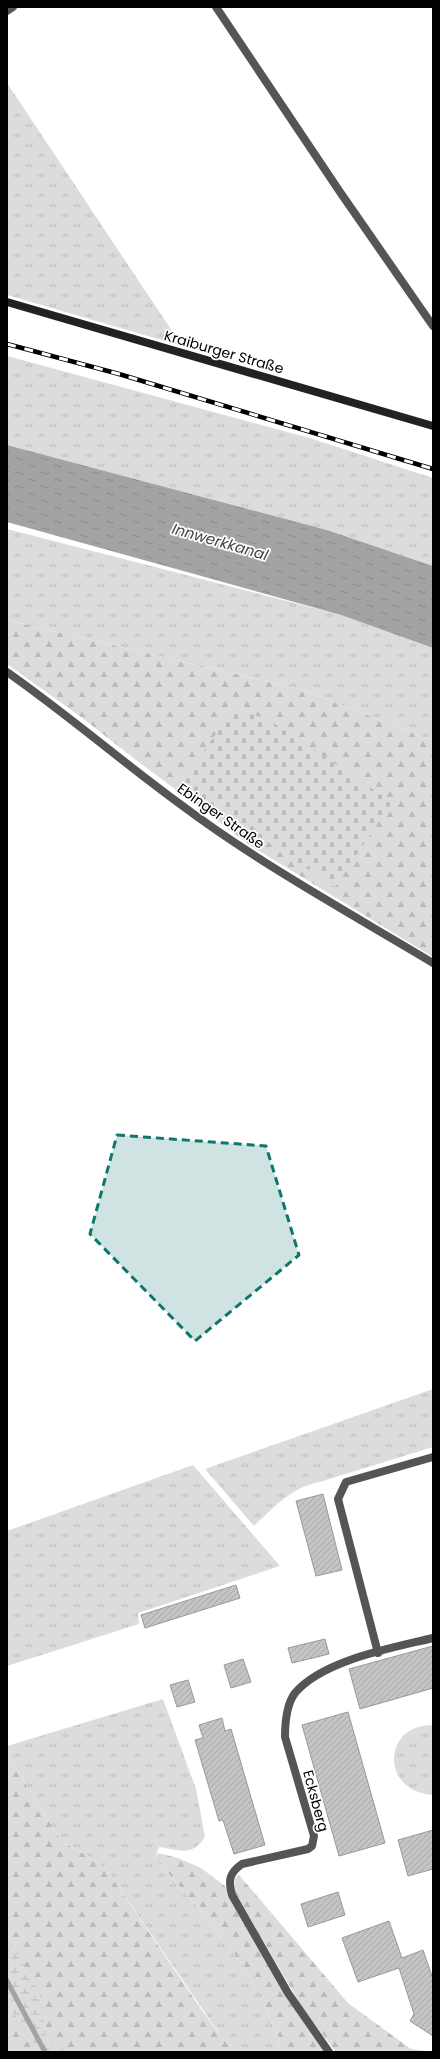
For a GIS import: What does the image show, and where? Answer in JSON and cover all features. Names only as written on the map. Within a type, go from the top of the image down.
[{"type":"main road","name":"Kraiburger Straße","points":[[7,302],[433,426]]},
{"type":"street","points":[[7,11],[13,7]]},
{"type":"street","points":[[216,7],[340,192],[433,326]]},
{"type":"street","name":"Ebinger Straße","points":[[7,672],[86,730],[179,804],[246,851],[433,963]]},
{"type":"street","points":[[378,1653],[338,1499],[346,1482],[433,1457]]},
{"type":"street","name":"Ecksberg","points":[[330,2052],[288,1993],[232,1895],[228,1884],[230,1876],[235,1869],[242,1864],[308,1849],[312,1846],[314,1836],[285,1737],[285,1722],[288,1707],[294,1694],[320,1673],[342,1663],[433,1638]]},
{"type":"highlighted area","points":[[117,1135],[266,1146],[299,1255],[195,1341],[90,1234]]},
{"type":"green space","points":[[7,83],[182,346],[7,295]]},
{"type":"green space","points":[[7,356],[313,439],[433,478],[433,566],[327,530],[7,445]]},
{"type":"green space","points":[[7,529],[341,615],[433,648],[433,741],[303,690],[7,620]]},
{"type":"green space","points":[[7,620],[303,690],[433,741],[433,957],[251,846],[81,717],[7,664]],"holes":[[[183,781],[391,802],[335,886],[210,804]]]},
{"type":"green space","points":[[234,708],[269,720],[392,802],[335,887],[210,804],[183,781]]},
{"type":"green space","points":[[433,1389],[433,1447],[302,1488],[285,1498],[254,1526],[205,1469]]},
{"type":"green space","points":[[193,1465],[280,1566],[138,1613],[139,1624],[7,1666],[7,1531]]},
{"type":"green space","points":[[163,1699],[196,1789],[205,1837],[200,1843],[190,1850],[185,1851],[159,1847],[155,1858],[201,1911],[242,1964],[264,2004],[279,2039],[277,2052],[239,2052],[223,2039],[107,1870],[88,1856],[62,1842],[7,1754],[7,1746]]},
{"type":"green space","points":[[433,1725],[433,1795],[415,1791],[403,1782],[396,1771],[394,1758],[397,1746],[404,1735],[416,1728]]},
{"type":"green space","points":[[7,1754],[62,1842],[88,1856],[107,1870],[201,2009],[223,2039],[239,2052],[7,2052]]},
{"type":"green space","points":[[158,1853],[178,1858],[201,1868],[225,1886],[285,1995],[325,2052],[277,2052],[279,2039],[264,2004],[242,1964],[201,1911],[155,1858]]},
{"type":"green space","points":[[239,1875],[348,2003],[411,2049],[433,2052],[336,2052],[304,2010],[234,1892],[235,1879]]},
{"type":"green space","points":[[7,1936],[40,1994],[46,2038],[67,2052],[35,2052],[34,2043],[7,2004]]},
{"type":"water","name":"Innwerkkanal","points":[[7,445],[327,530],[433,566],[433,648],[341,615],[7,522]]},
{"type":"building","points":[[323,1494],[342,1570],[316,1576],[296,1501]]},
{"type":"building","points":[[236,1585],[240,1598],[145,1628],[141,1615]]},
{"type":"building","points":[[325,1639],[329,1654],[292,1663],[288,1648]]},
{"type":"building","points":[[433,1646],[433,1688],[360,1709],[349,1669]]},
{"type":"building","points":[[243,1659],[251,1682],[231,1688],[224,1665]]},
{"type":"building","points":[[188,1680],[195,1702],[177,1707],[170,1685]]},
{"type":"building","points":[[348,1712],[385,1843],[339,1856],[302,1725]]},
{"type":"building","points":[[222,1718],[225,1731],[231,1729],[265,1845],[234,1854],[223,1820],[219,1821],[195,1740],[203,1738],[199,1725]]},
{"type":"building","points":[[433,1830],[433,1869],[408,1876],[398,1840]]},
{"type":"building","points":[[338,1892],[345,1915],[308,1927],[301,1904]]},
{"type":"building","points":[[389,1921],[402,1958],[423,1950],[433,1979],[433,2036],[410,2021],[414,2014],[399,1968],[358,1982],[342,1938]]},
{"type":"waterway","points":[[7,1981],[45,2052]]},
{"type":"railway","points":[[7,344],[119,374],[433,469]]}]
